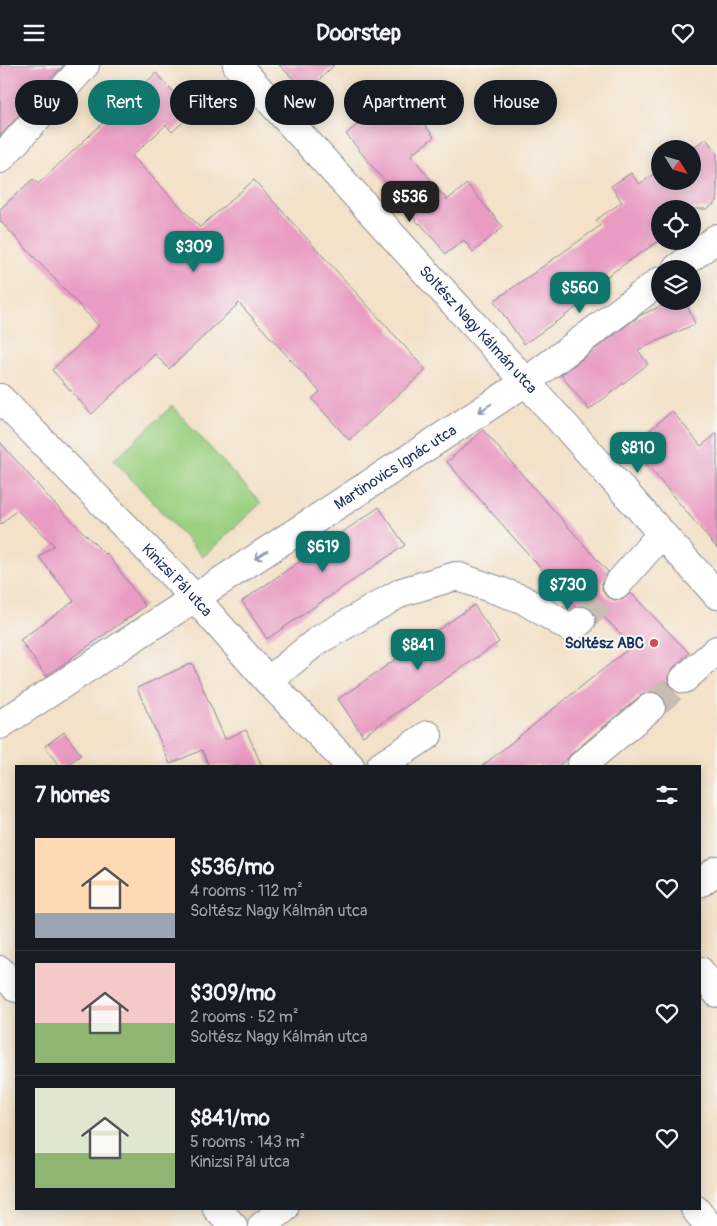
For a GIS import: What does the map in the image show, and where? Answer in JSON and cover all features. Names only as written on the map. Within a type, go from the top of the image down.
[{"type":"street","points":[[0,159],[85,65]]},
{"type":"street","name":"Soltész Nagy Kálmán utca","points":[[237,65],[717,595]]},
{"type":"street","points":[[688,260],[717,238]]},
{"type":"street","name":"Martinovics Ignác utca","points":[[0,725],[526,382],[651,288]]},
{"type":"street","name":"Kinizsi Pál utca","points":[[0,398],[196,597],[268,681],[349,765]]},
{"type":"street","points":[[617,585],[662,533]]},
{"type":"street","points":[[268,681],[317,641],[402,592],[456,576],[522,599],[570,627],[581,621]]},
{"type":"street","points":[[684,679],[717,650]]},
{"type":"street","points":[[582,765],[651,707]]},
{"type":"street","points":[[382,765],[428,735]]},
{"type":"street","points":[[701,882],[717,870]]},
{"type":"street","points":[[0,970],[15,987]]},
{"type":"street","points":[[701,972],[717,993]]},
{"type":"street","points":[[218,1210],[233,1226]]},
{"type":"street","points":[[262,1226],[283,1210]]},
{"type":"street","points":[[696,1210],[709,1226]]},
{"type":"green space","points":[[172,406],[261,503],[203,557],[114,460]]},
{"type":"building","points":[[0,65],[64,65],[49,80],[15,80],[15,119],[0,136]]},
{"type":"building","points":[[279,65],[334,65],[319,80],[295,80]]},
{"type":"building","points":[[156,73],[170,88],[170,125],[180,125],[172,132],[166,125],[132,156],[200,227],[254,180],[426,370],[349,440],[312,399],[320,392],[239,303],[169,369],[155,354],[92,414],[52,370],[99,326],[0,221],[0,209],[33,179],[38,184],[101,125],[160,125],[160,80],[149,80]]},
{"type":"building","points":[[357,125],[424,125],[434,137],[411,155],[447,200],[467,184],[503,227],[473,252],[464,240],[446,254],[419,224],[346,134]]},
{"type":"building","points":[[706,138],[717,154],[717,202],[707,209],[701,209],[701,200],[651,200],[651,246],[591,287],[596,294],[524,344],[494,301],[600,226],[596,220],[622,202],[611,186],[631,173],[639,184],[651,176],[651,190],[701,190],[701,142]]},
{"type":"building","points":[[652,310],[689,310],[695,324],[638,350],[648,364],[589,410],[561,375],[639,316]]},
{"type":"building","points":[[672,411],[701,446],[717,433],[717,548],[631,446]]},
{"type":"building","points":[[483,430],[608,572],[602,583],[602,590],[606,596],[614,600],[622,600],[631,593],[689,653],[669,674],[671,687],[666,680],[652,692],[641,695],[559,765],[483,765],[632,646],[587,599],[575,607],[447,462]]},
{"type":"building","points":[[0,442],[51,500],[105,554],[107,553],[145,606],[46,676],[20,640],[74,601],[39,557],[54,545],[17,510],[0,525]]},
{"type":"building","points":[[379,507],[405,545],[267,639],[242,601]]},
{"type":"building","points":[[474,605],[499,642],[363,736],[338,699]]},
{"type":"building","points":[[192,663],[225,739],[246,730],[262,765],[209,765],[202,750],[170,764],[137,688]]},
{"type":"building","points":[[64,732],[81,755],[67,765],[58,765],[45,746]]},
{"type":"tunnel","points":[[581,621],[617,585]]},
{"type":"tunnel","points":[[651,707],[684,679]]},
{"type":"place","name":"Soltész ABC","points":[[654,643]]}]
